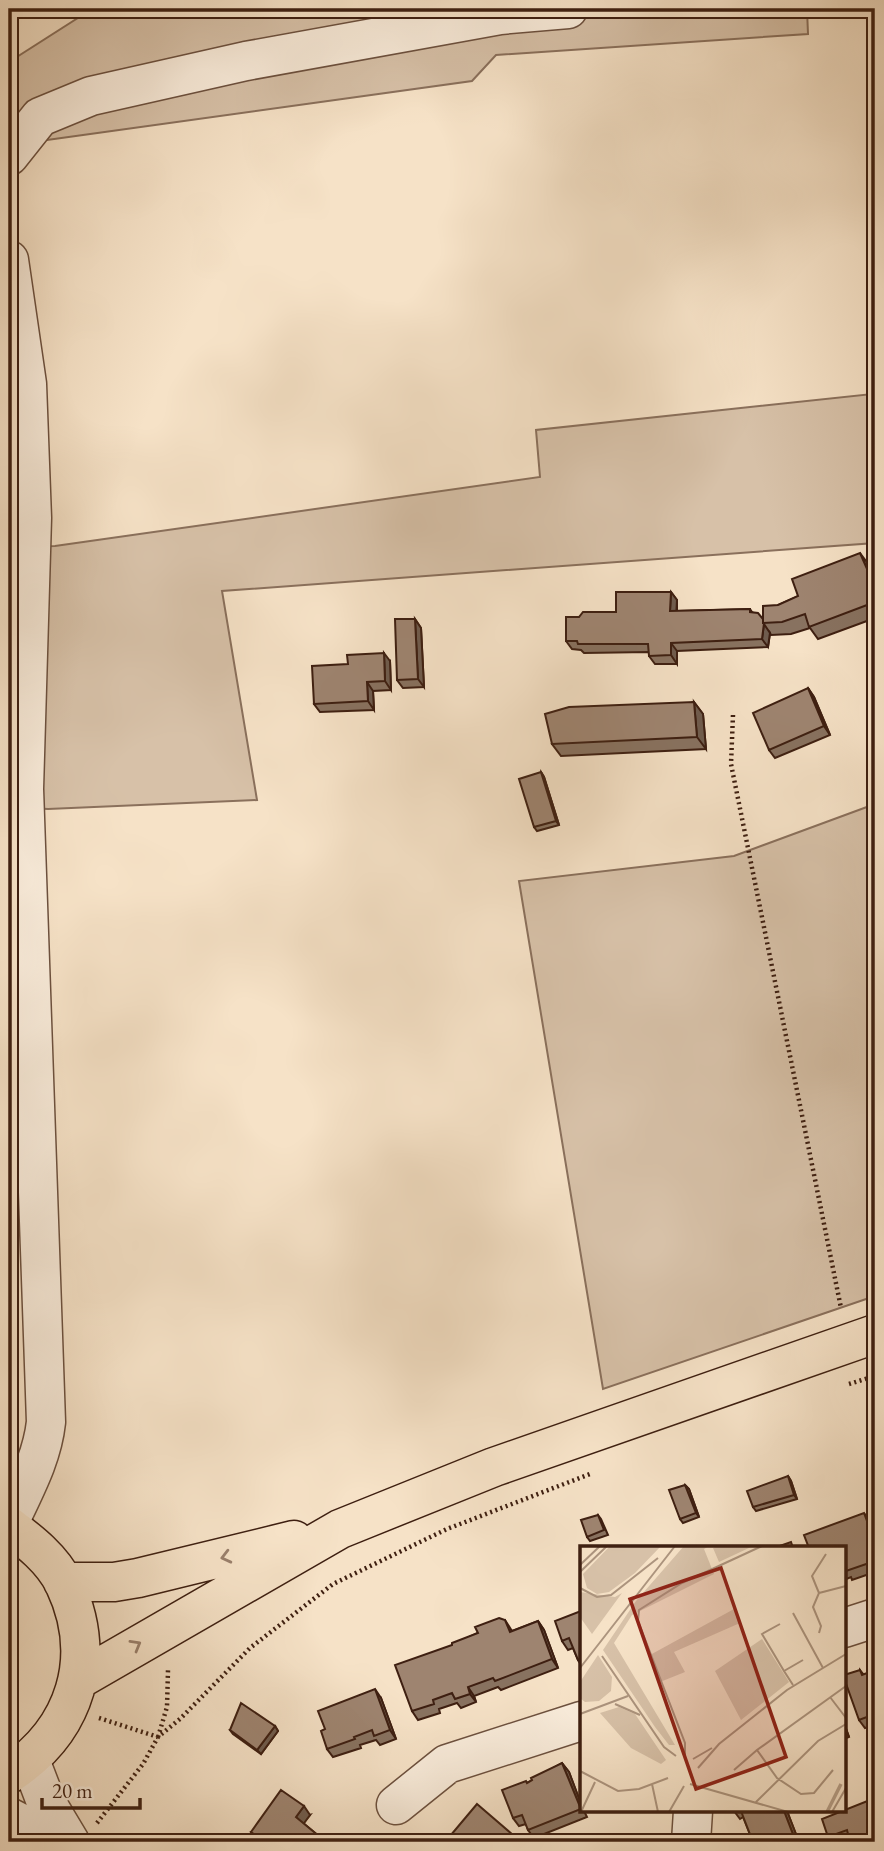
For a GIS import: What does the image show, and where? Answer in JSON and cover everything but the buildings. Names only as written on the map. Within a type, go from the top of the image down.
[{"type":"main road","points":[[63,1582],[114,1582],[138,1578],[340,1529],[494,1467],[862,1338]]},
{"type":"main road","points":[[9,1524],[39,1550],[63,1582],[79,1629],[74,1694],[53,1736],[20,1767]]},
{"type":"main road","points":[[74,1694],[340,1529]]},
{"type":"street","points":[[9,156],[40,117],[90,96],[246,61],[500,15],[568,9]]},
{"type":"street","points":[[9,260],[27,384],[32,505],[23,789],[46,1422],[44,1444],[9,1524]]},
{"type":"street","points":[[846,1627],[875,1618]]},
{"type":"street","points":[[396,1805],[447,1764],[580,1721]]},
{"type":"street","points":[[20,1767],[72,1839]]},
{"type":"street","points":[[691,1842],[693,1812]]},
{"type":"street","points":[[9,1817],[72,1839]]},
{"type":"path","points":[[733,715],[731,764],[862,1338]]},
{"type":"path","points":[[849,1384],[875,1376]]},
{"type":"path","points":[[72,1839],[143,1764],[158,1737],[250,1648],[333,1584],[447,1529],[601,1471]]},
{"type":"path","points":[[74,1694],[158,1737]]},
{"type":"shaded area","points":[[92,9],[807,9],[808,34],[496,55],[472,81],[47,140],[9,141],[9,62]]},
{"type":"shaded area","points":[[872,394],[875,425],[875,543],[222,591],[257,800],[48,809],[9,807],[9,547],[55,546],[540,477],[536,430]]},
{"type":"shaded area","points":[[875,804],[875,1296],[603,1389],[519,881],[734,856]]}]
